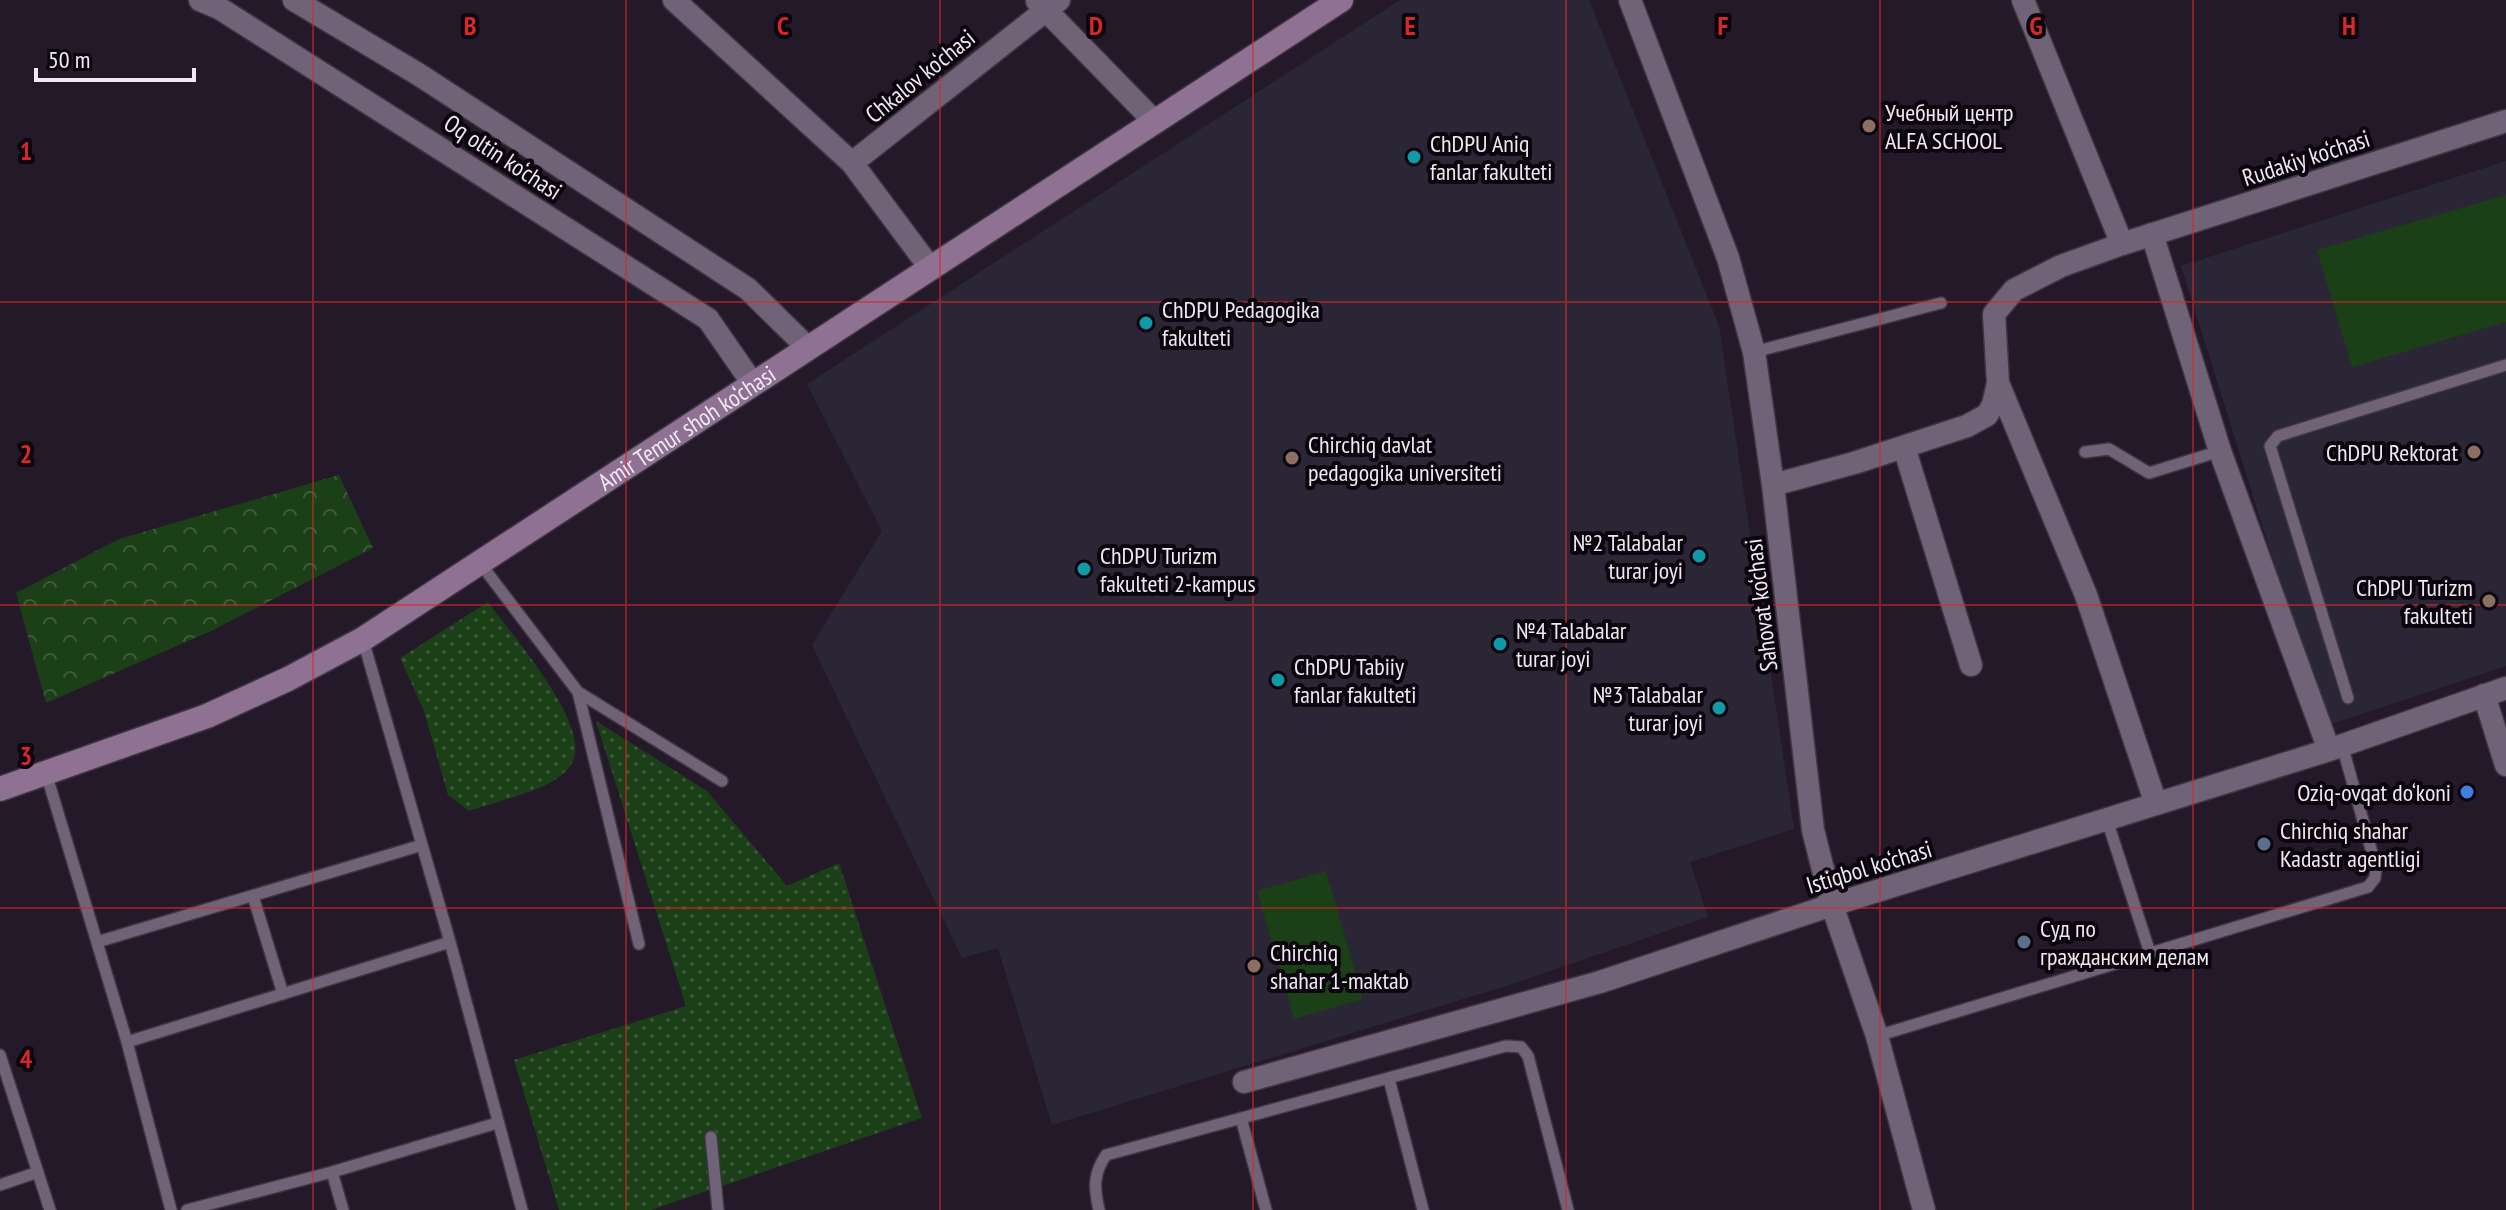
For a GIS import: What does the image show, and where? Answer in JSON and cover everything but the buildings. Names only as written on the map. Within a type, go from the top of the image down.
[{"type":"main road","name":"Amir Temur shoh ko‘chasi","points":[[0,789],[207,716],[288,679],[363,639],[1155,122],[1315,7],[1341,0]]},
{"type":"street","name":"Oq oltin ko‘chasi","points":[[200,0],[233,17],[708,319],[753,384]]},
{"type":"street","points":[[294,0],[418,74],[748,289],[808,348]]},
{"type":"street","points":[[674,0],[852,163],[931,269]]},
{"type":"street","name":"Sahovat ko‘chasi","points":[[1630,0],[1728,258],[1754,352],[1773,485],[1813,830],[1832,905],[1877,1036],[1924,1210]]},
{"type":"street","points":[[2023,0],[2122,244]]},
{"type":"street","points":[[1047,3],[1155,122]]},
{"type":"street","name":"Chkalov ko‘chasi","points":[[852,163],[1047,3]]},
{"type":"street","name":"Rudakiy ko‘chasi","points":[[1998,383],[1994,314],[2014,290],[2029,280],[2122,244],[2506,121]]},
{"type":"street","points":[[2152,234],[2220,451],[2335,748]]},
{"type":"street","points":[[1773,485],[1854,463],[1979,421],[1993,405],[1998,383]]},
{"type":"street","points":[[1998,383],[2086,595],[2156,804]]},
{"type":"street","points":[[1904,447],[1971,665]]},
{"type":"street","name":"Istiqbol ko‘chasi","points":[[1244,1082],[1600,982],[1832,905],[2335,748],[2506,688]]},
{"type":"street","points":[[2484,695],[2506,765]]},
{"type":"lane","points":[[1754,352],[1941,303]]},
{"type":"lane","points":[[2348,698],[2270,446],[2278,436],[2506,365]]},
{"type":"lane","points":[[2085,452],[2109,449],[2149,473],[2220,451]]},
{"type":"lane","points":[[480,563],[578,692],[722,781]]},
{"type":"lane","points":[[363,639],[450,942],[522,1210]]},
{"type":"lane","points":[[578,692],[639,944]]},
{"type":"lane","points":[[1877,1036],[2368,887],[2375,878],[2376,867],[2335,748]]},
{"type":"lane","points":[[46,773],[127,1042],[171,1210]]},
{"type":"lane","points":[[2107,820],[2150,953]]},
{"type":"lane","points":[[97,942],[422,845]]},
{"type":"lane","points":[[253,896],[283,994]]},
{"type":"lane","points":[[127,1042],[450,942]]},
{"type":"lane","points":[[1099,1210],[1094,1189],[1096,1169],[1106,1155],[1506,1046],[1521,1047],[1528,1056],[1568,1210]]},
{"type":"lane","points":[[0,1055],[50,1210]]},
{"type":"lane","points":[[1389,1079],[1423,1210]]},
{"type":"lane","points":[[1241,1118],[1266,1210]]},
{"type":"lane","points":[[187,1210],[332,1172],[497,1123]]},
{"type":"lane","points":[[711,1137],[718,1210]]},
{"type":"lane","points":[[0,1185],[38,1172]]},
{"type":"lane","points":[[332,1172],[343,1210]]},
{"type":"shaded area","name":"Chirchiq davlat pedagogika universiteti","points":[[1400,0],[1589,0],[1719,326],[1794,829],[1690,862],[1708,917],[1509,985],[1052,1125],[998,948],[962,958],[812,645],[882,531],[807,384]]},
{"type":"shaded area","points":[[2506,161],[2506,666],[2325,726],[2181,266]]},
{"type":"green space","points":[[2506,195],[2506,322],[2352,367],[2317,250]]},
{"type":"green space","points":[[339,475],[373,548],[211,631],[46,703],[16,593],[119,539]]},
{"type":"green space","points":[[488,602],[560,702],[575,745],[572,764],[548,784],[469,811],[448,795],[424,711],[400,658]]},
{"type":"green space","points":[[596,721],[707,791],[787,886],[839,863],[922,1118],[651,1210],[559,1210],[514,1060],[686,1006]]},
{"type":"green space","points":[[1326,871],[1363,999],[1294,1019],[1257,891]]},
{"type":"place","name":"Учебный центр ALFA SCHOOL","points":[[1869,126]]},
{"type":"place","name":"ChDPU Aniq fanlar fakulteti","points":[[1414,157]]},
{"type":"place","name":"ChDPU Pedagogika fakulteti","points":[[1146,323]]},
{"type":"place","name":"ChDPU Rektorat","points":[[2474,452]]},
{"type":"place","name":"Chirchiq davlat pedagogika universiteti","points":[[1292,458]]},
{"type":"place","name":"№2 Talabalar turar joyi","points":[[1699,556]]},
{"type":"place","name":"ChDPU Turizm fakulteti 2-kampus","points":[[1084,569]]},
{"type":"place","name":"ChDPU Turizm fakulteti","points":[[2489,601]]},
{"type":"place","name":"№4 Talabalar turar joyi","points":[[1500,644]]},
{"type":"place","name":"ChDPU Tabiiy fanlar fakulteti","points":[[1278,680]]},
{"type":"place","name":"№3 Talabalar turar joyi","points":[[1719,708]]},
{"type":"place","name":"Oziq-ovqat do‘koni","points":[[2467,792]]},
{"type":"place","name":"Chirchiq shahar Kadastr agentligi","points":[[2264,844]]},
{"type":"place","name":"Суд по гражданским делам","points":[[2024,942]]},
{"type":"place","name":"Chirchiq shahar 1-maktab","points":[[1254,966]]}]
